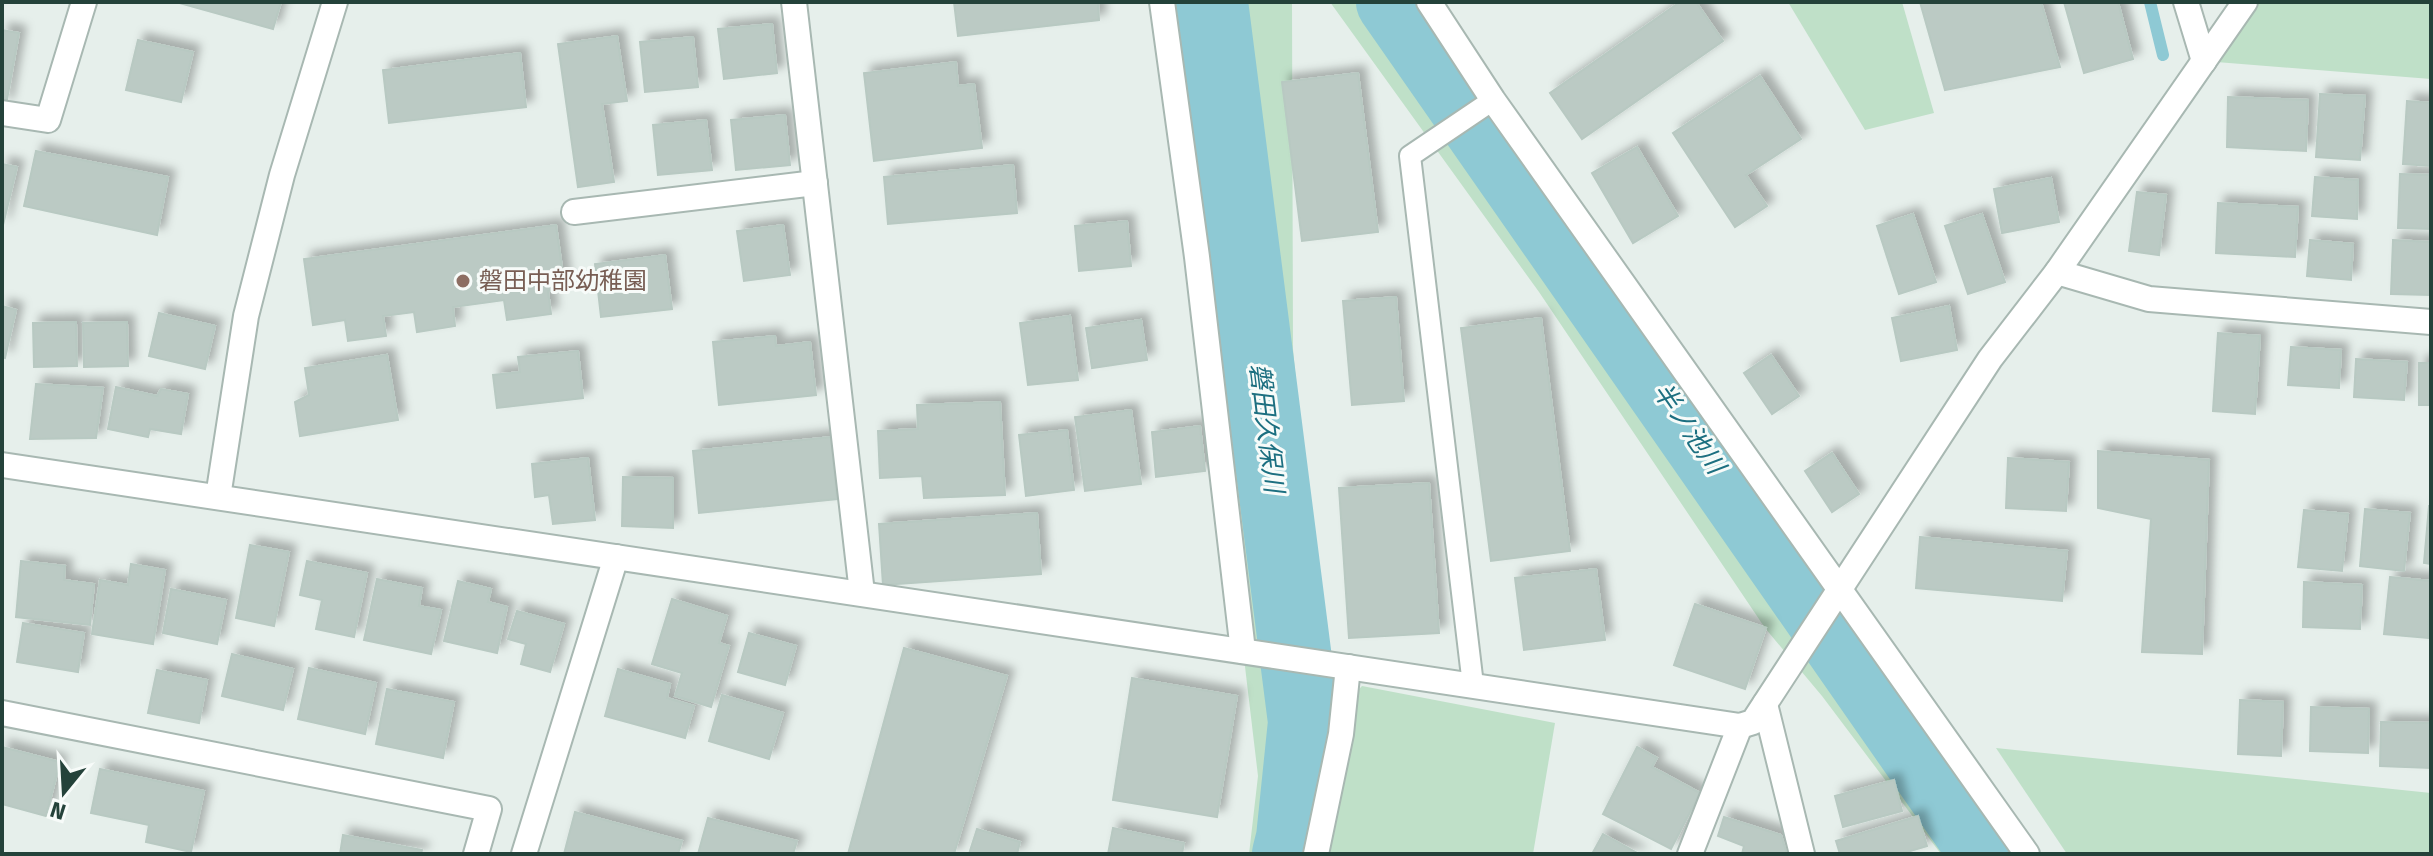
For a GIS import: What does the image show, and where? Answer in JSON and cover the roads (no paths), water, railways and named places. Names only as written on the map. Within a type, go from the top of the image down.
[{"type":"street","points":[[2,113],[48,120],[84,2]]},
{"type":"street","points":[[218,497],[246,316],[282,175],[335,2]]},
{"type":"street","points":[[794,2],[862,593]]},
{"type":"street","points":[[1162,2],[1250,652]]},
{"type":"street","points":[[1429,2],[1493,100],[2027,854]]},
{"type":"street","points":[[2186,2],[2204,61]]},
{"type":"street","points":[[2,465],[1740,726],[1753,722],[1990,359],[2057,272],[2245,2]]},
{"type":"street","points":[[574,212],[815,183]]},
{"type":"street","points":[[2057,272],[2149,299],[2431,322]]},
{"type":"street","points":[[524,854],[616,557]]},
{"type":"street","points":[[1316,854],[1341,734],[1348,667]]},
{"type":"street","points":[[1765,704],[1802,854]]},
{"type":"street","points":[[2,713],[489,809],[476,854]]},
{"type":"street","points":[[1690,854],[1740,726]]},
{"type":"lane","points":[[1473,685],[1410,156],[1493,100]]},
{"type":"water","points":[[1203,2],[1232,2],[1250,288]]},
{"type":"water","points":[[1371,2],[1388,2],[1438,86]]},
{"type":"waterway","name":"磐田久保川","points":[[1212,2],[1304,722],[1288,854]]},
{"type":"waterway","name":"半ノ池川","points":[[1392,2],[1986,854]]},
{"type":"waterway","points":[[2150,2],[2163,55]]},
{"type":"place","name":"磐田中部幼稚園","points":[[463,281]]}]
